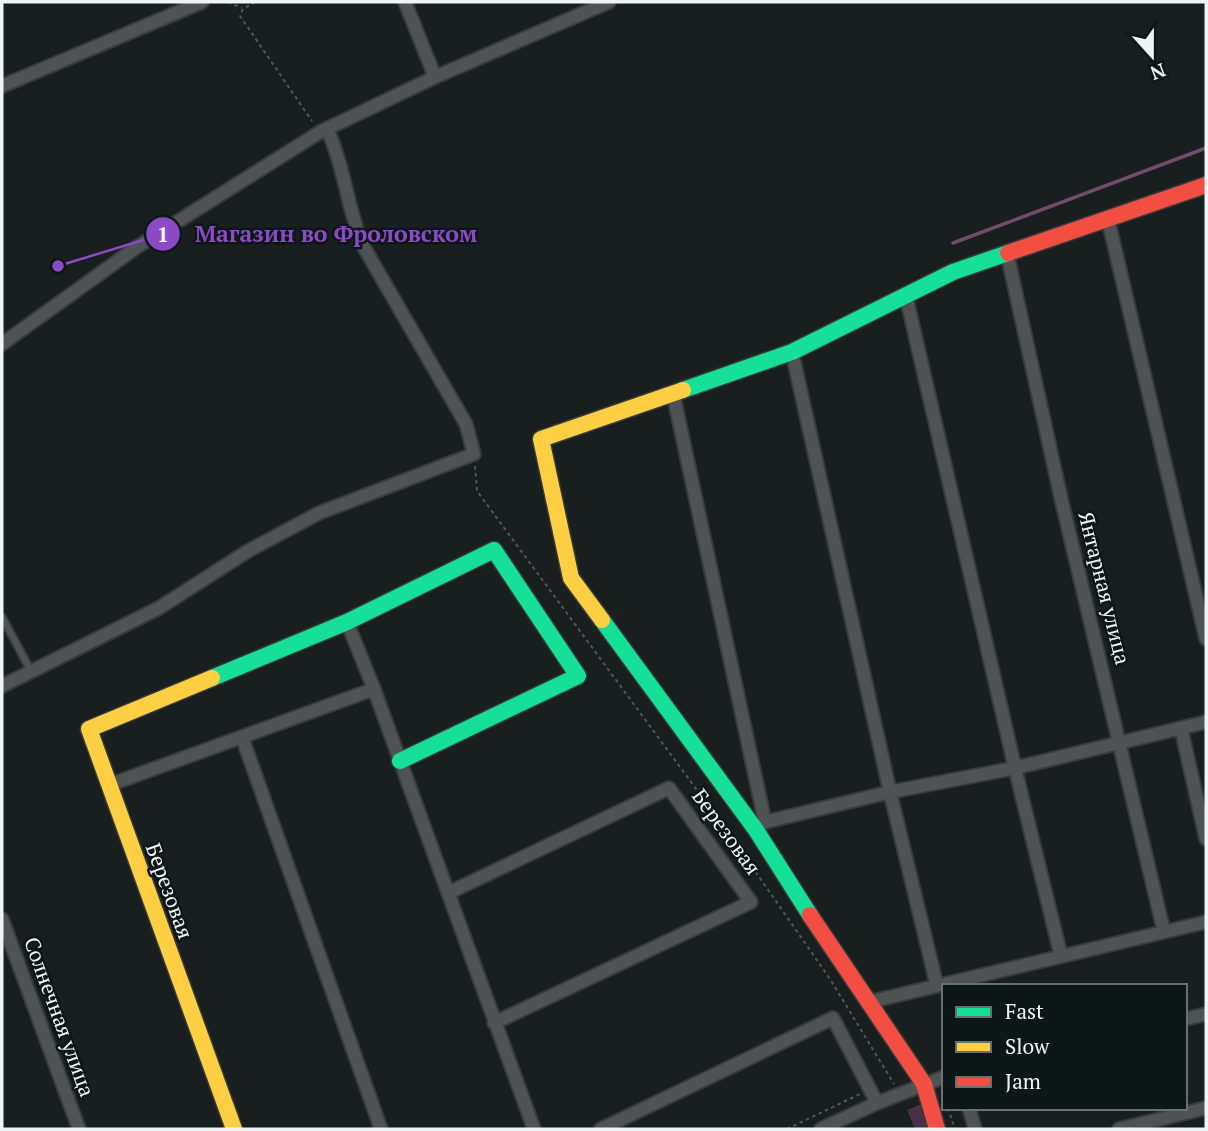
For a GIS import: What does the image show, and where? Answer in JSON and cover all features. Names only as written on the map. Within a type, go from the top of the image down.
[{"type":"street","points":[[2,86],[202,2]]},
{"type":"street","points":[[405,2],[435,77]]},
{"type":"street","points":[[2,344],[137,247],[323,130],[435,77],[609,2]]},
{"type":"street","points":[[2,686],[159,608],[248,551],[319,513],[474,454],[466,425],[362,244],[354,223],[337,151],[323,130]]},
{"type":"street","points":[[937,1129],[924,1084],[869,1002],[761,826],[570,578],[541,439],[792,352],[953,272],[1206,185]]},
{"type":"street","points":[[1108,219],[1206,639]]},
{"type":"street","name":"Янтарная улица","points":[[1007,253],[1061,498],[1164,932]]},
{"type":"street","points":[[906,296],[1061,956]]},
{"type":"street","points":[[792,352],[890,792],[937,986]]},
{"type":"street","points":[[673,393],[761,826]]},
{"type":"street","name":"Березовая","points":[[234,1129],[89,729],[346,622],[494,550],[578,676],[400,761]]},
{"type":"street","points":[[346,622],[374,689],[534,1129]]},
{"type":"street","points":[[109,785],[374,689]]},
{"type":"street","points":[[761,826],[890,792],[1015,768],[1206,722]]},
{"type":"street","points":[[1181,728],[1206,839]]},
{"type":"street","points":[[242,737],[382,1129]]},
{"type":"street","name":"Березовая","points":[[447,893],[669,788],[751,902],[494,1023]]},
{"type":"street","name":"Солнечная улица","points":[[2,919],[79,1129]]},
{"type":"street","points":[[945,984],[1206,922]]},
{"type":"street","points":[[869,1002],[942,985]]},
{"type":"street","points":[[1187,1019],[1206,1014]]},
{"type":"street","points":[[601,1129],[833,1018],[877,1103]]},
{"type":"street","points":[[821,1129],[942,1078]]},
{"type":"street","points":[[1119,1129],[1206,1108]]},
{"type":"street","points":[[970,1110],[975,1129]]},
{"type":"lane","points":[[2,617],[31,671]]},
{"type":"path","points":[[228,2],[243,9]]},
{"type":"path","points":[[255,2],[243,9],[240,16],[323,130]]},
{"type":"path","points":[[474,454],[477,491],[730,835],[830,979],[896,1088]]},
{"type":"path","points":[[787,1129],[871,1089]]},
{"type":"path","points":[[949,1110],[955,1129]]},
{"type":"shaded area","points":[[924,1103],[935,1129],[915,1129],[907,1110]]},
{"type":"waterway","points":[[953,243],[1206,148]]},
{"type":"traffic: fast","points":[[683,390],[792,352],[953,272],[1008,253]]},
{"type":"traffic: fast","points":[[212,678],[347,622],[494,550],[578,676],[400,761]]},
{"type":"traffic: fast","points":[[602,620],[756,830],[810,915]]},
{"type":"traffic: slow","points":[[602,620],[571,578],[541,439],[683,390]]},
{"type":"traffic: slow","points":[[212,678],[89,729],[234,1129]]},
{"type":"traffic: jam","points":[[1008,253],[1206,185]]},
{"type":"traffic: jam","points":[[810,915],[924,1084],[937,1129]]},
{"type":"place","name":"Магазин во Фроловском","points":[[58,266]]}]
